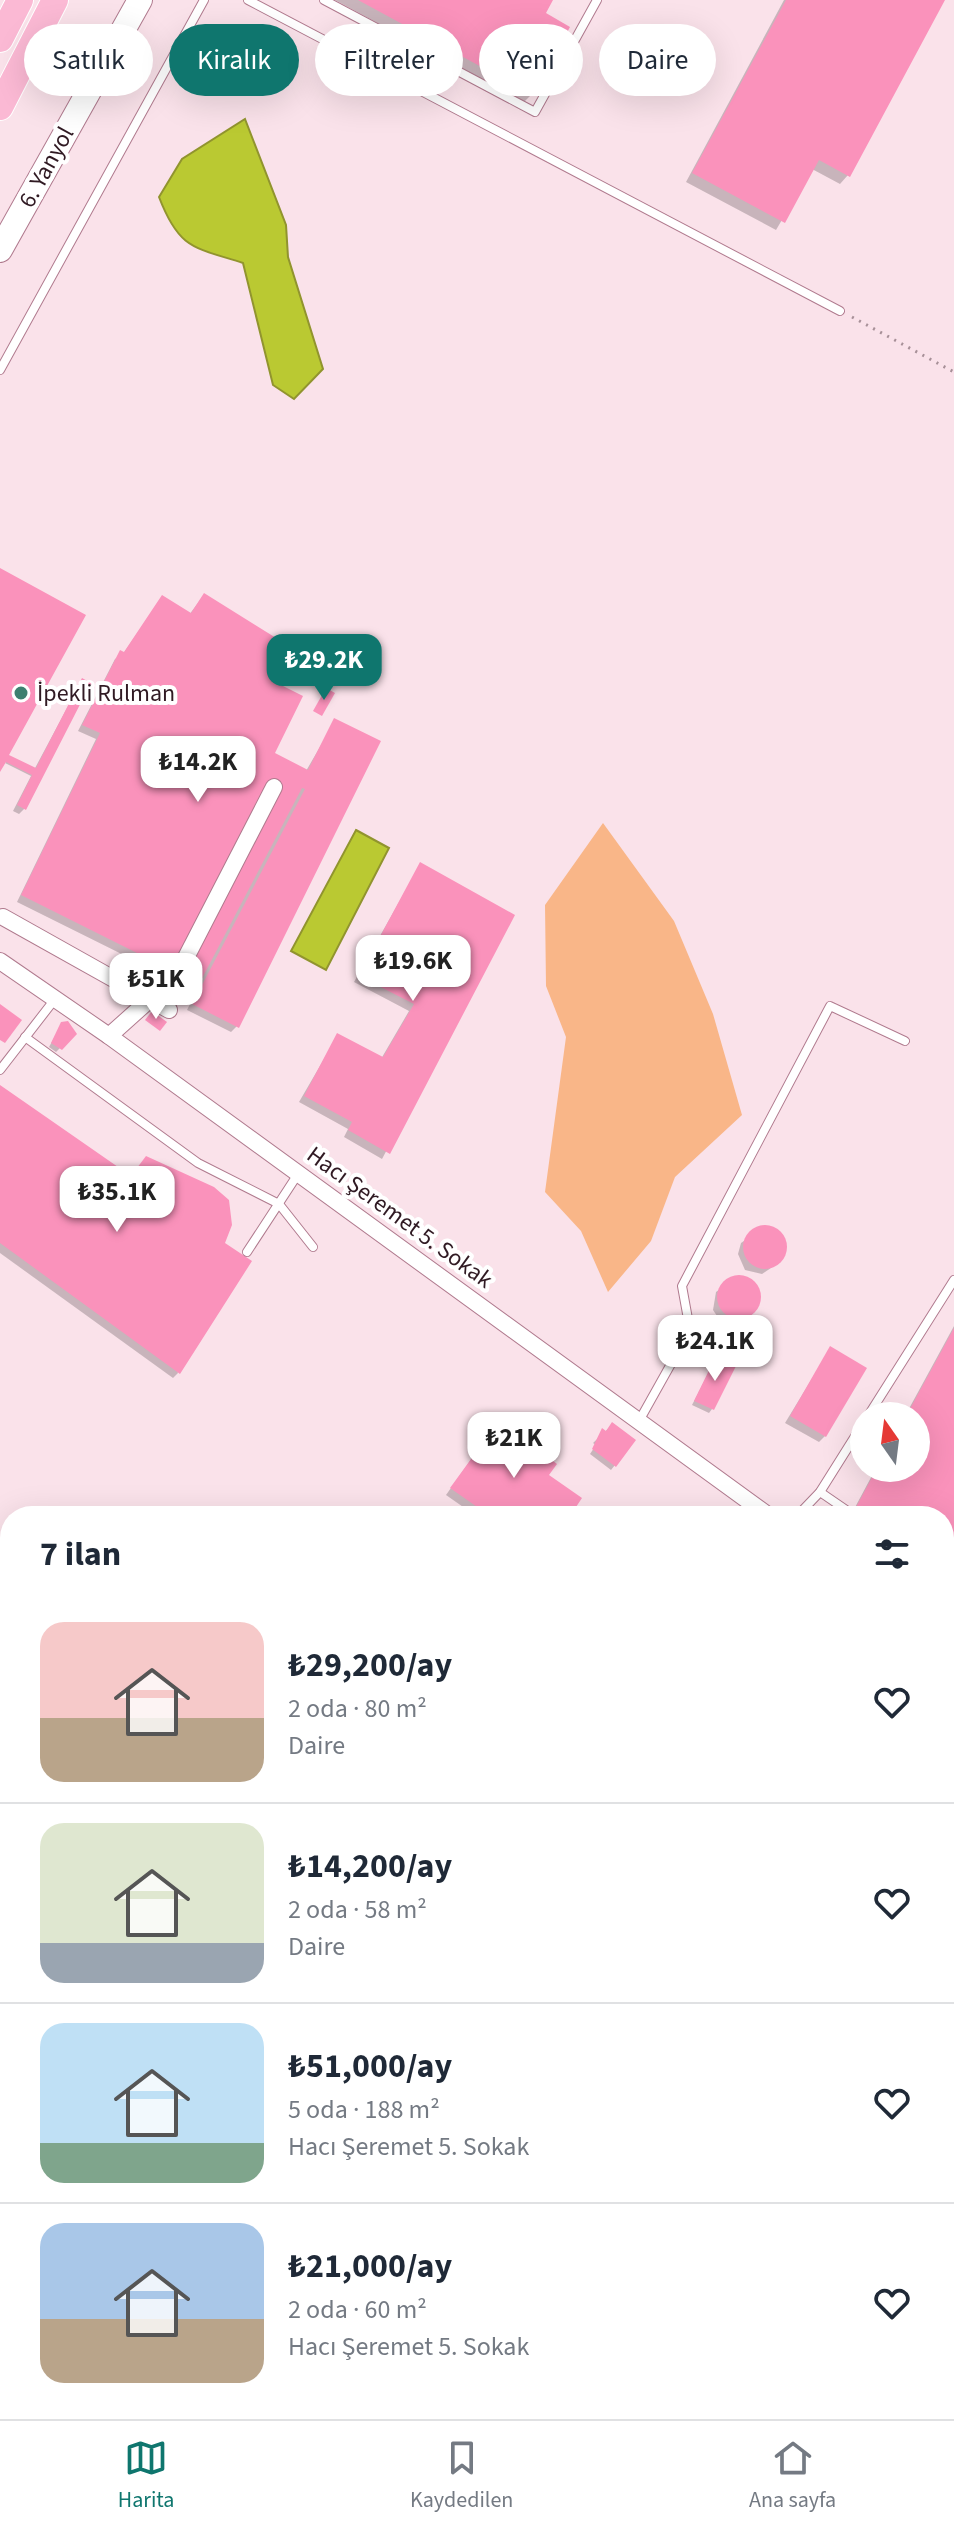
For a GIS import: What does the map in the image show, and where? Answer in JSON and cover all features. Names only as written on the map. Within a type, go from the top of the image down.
[{"type":"main road","points":[[0,107],[55,0]]},
{"type":"main road","name":"6. Yanyol","points":[[0,250],[140,0]]},
{"type":"street","points":[[109,1036],[177,975],[274,787]]},
{"type":"street","points":[[3,917],[169,1010]]},
{"type":"street","name":"Hacı Şeremet 5. Sokak","points":[[0,961],[109,1036],[755,1506]]},
{"type":"lane","points":[[0,370],[204,0]]},
{"type":"lane","points":[[248,0],[840,311]]},
{"type":"lane","points":[[324,0],[535,112],[597,0]]},
{"type":"lane","points":[[0,1070],[55,999]]},
{"type":"lane","points":[[639,1421],[690,1330],[682,1286],[830,1006],[905,1041]]},
{"type":"lane","points":[[25,1037],[198,1163],[279,1204],[313,1247]]},
{"type":"lane","points":[[247,1252],[299,1174]]},
{"type":"lane","points":[[877,1402],[954,1280]]},
{"type":"lane","points":[[807,1506],[820,1492],[850,1444]]},
{"type":"lane","points":[[820,1492],[840,1506]]},
{"type":"path","points":[[840,311],[954,372]]},
{"type":"shaded area","points":[[245,119],[286,225],[288,257],[323,369],[294,399],[273,385],[243,263],[200,249],[181,237],[159,197],[182,159]]},
{"type":"shaded area","points":[[603,823],[674,921],[713,1014],[742,1115],[675,1177],[651,1241],[608,1292],[581,1231],[545,1192],[566,1037],[546,986],[545,905]]},
{"type":"shaded area","points":[[356,830],[389,848],[326,970],[291,951]]},
{"type":"building","points":[[358,0],[553,0],[546,13],[565,24],[479,24],[479,66],[463,57],[463,24],[402,24]]},
{"type":"building","points":[[786,0],[945,0],[850,177],[819,160],[785,223],[692,173]]},
{"type":"building","name":"İpekli Rulman","points":[[0,568],[86,615],[9,755],[36,768],[82,678],[91,683],[26,810],[17,805],[32,775],[6,762],[0,772]]},
{"type":"building","points":[[204,593],[297,651],[277,683],[303,696],[275,753],[308,770],[334,718],[381,741],[239,1028],[192,1004],[305,789],[302,788],[199,984],[21,895],[100,733],[82,725],[120,650],[124,652],[162,595],[191,613]]},
{"type":"building","points":[[326,688],[335,693],[322,716],[313,711]]},
{"type":"building","points":[[420,862],[515,915],[390,1154],[348,1130],[352,1122],[304,1096],[337,1033],[383,1057],[414,1004],[359,976]]},
{"type":"building","points":[[0,1004],[22,1020],[5,1043],[0,1040]]},
{"type":"building","points":[[152,1011],[167,1022],[160,1031],[145,1020]]},
{"type":"building","points":[[68,1021],[77,1034],[62,1050],[51,1043],[61,1022]]},
{"type":"building","points":[[0,1085],[131,1176],[146,1156],[214,1187],[229,1200],[232,1225],[225,1243],[252,1261],[180,1374],[0,1243]]},
{"type":"building","points":[[765,1225],[781,1231],[787,1247],[781,1263],[765,1269],[749,1263],[743,1247],[749,1231]]},
{"type":"building","points":[[739,1275],[755,1281],[761,1297],[755,1313],[739,1319],[723,1313],[717,1297],[723,1281]]},
{"type":"building","points":[[954,1328],[954,1506],[857,1506],[869,1482],[930,1482],[930,1402],[914,1402]]},
{"type":"building","points":[[830,1346],[867,1368],[826,1437],[790,1416]]},
{"type":"building","points":[[716,1356],[736,1366],[714,1410],[694,1401]]},
{"type":"building","points":[[612,1422],[636,1440],[616,1467],[592,1449],[602,1428],[606,1431]]},
{"type":"building","points":[[503,1423],[557,1464],[549,1475],[582,1498],[577,1506],[476,1506],[450,1488],[490,1433],[493,1435]]},
{"type":"place","name":"İpekli Rulman","points":[[21,693]]}]
